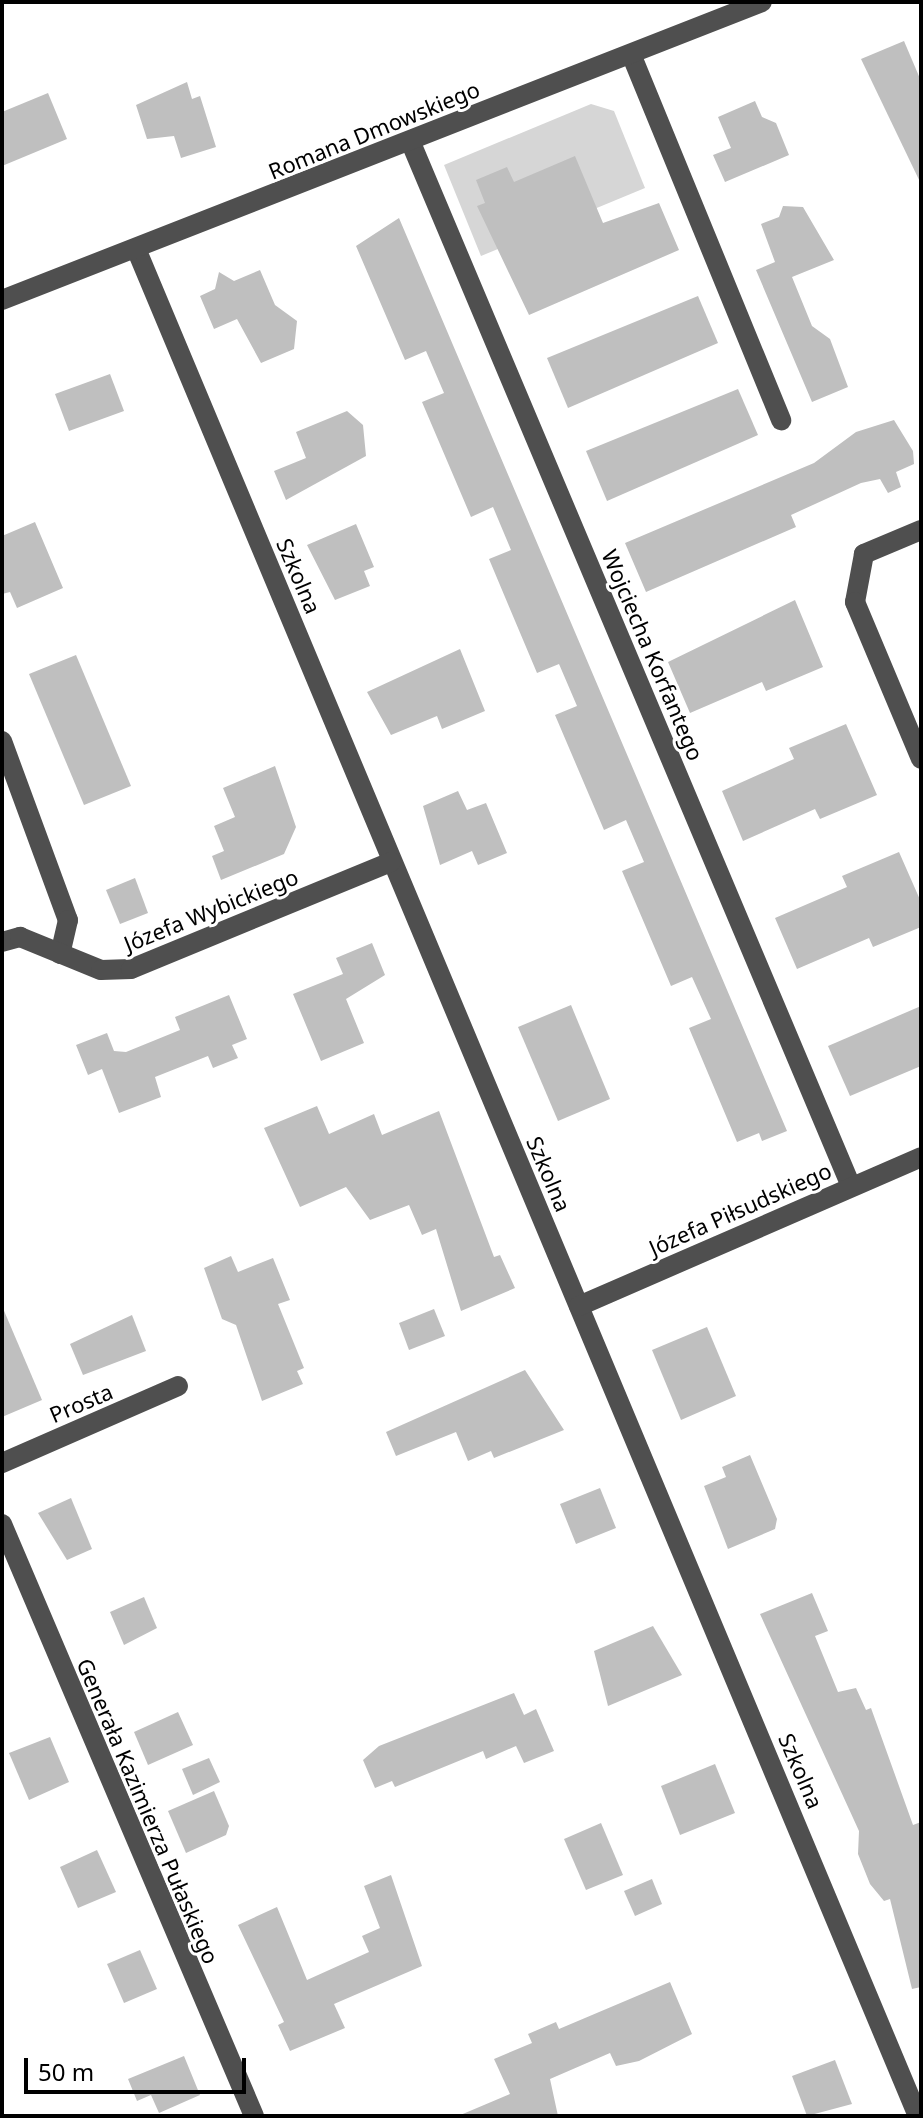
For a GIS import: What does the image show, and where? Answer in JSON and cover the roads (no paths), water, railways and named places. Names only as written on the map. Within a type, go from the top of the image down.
[{"type":"street","name":"Romana Dmowskiego","points":[[2,300],[137,251],[762,2]]},
{"type":"street","points":[[631,54],[781,420]]},
{"type":"street","name":"Wojciecha Korfantego","points":[[411,143],[851,1186]]},
{"type":"street","name":"Szkolna","points":[[137,251],[918,2116]]},
{"type":"street","points":[[921,530],[864,554],[855,602],[921,759]]},
{"type":"street","points":[[2,741],[68,920],[60,954]]},
{"type":"street","name":"Józefa Wybickiego","points":[[2,942],[20,937],[101,970],[131,969],[391,862]]},
{"type":"street","name":"Józefa Piłsudskiego","points":[[579,1306],[921,1157]]},
{"type":"street","name":"Prosta","points":[[2,1463],[178,1386]]},
{"type":"street","name":"Generała Kazimierza Pułaskiego","points":[[2,1524],[254,2116]]}]
